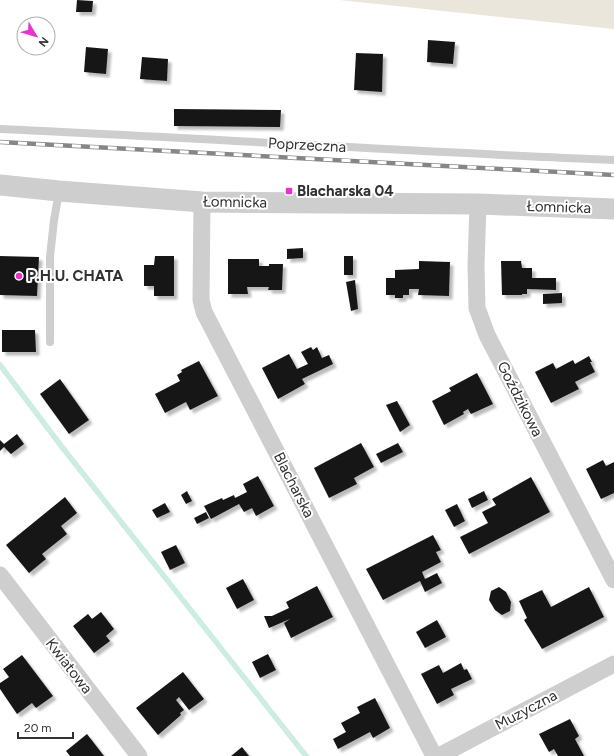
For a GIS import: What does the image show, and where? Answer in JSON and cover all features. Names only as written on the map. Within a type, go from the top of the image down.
[{"type":"street","name":"Łomnicka","points":[[0,185],[202,202],[478,204],[614,209]]},
{"type":"street","name":"Blacharska","points":[[202,202],[201,300],[204,312],[434,756]]},
{"type":"street","name":"Goździkowa","points":[[478,204],[476,265],[477,308],[479,315],[487,335],[614,580]]},
{"type":"street","name":"Kwiatowa","points":[[0,575],[139,756]]},
{"type":"street","name":"Muzyczna","points":[[439,756],[614,664]]},
{"type":"lane","name":"Poprzeczna","points":[[0,129],[171,136],[295,145],[614,160]]},
{"type":"lane","points":[[50,342],[50,257],[52,231],[59,191]]},
{"type":"shaded area","points":[[339,0],[614,0],[614,29]]},
{"type":"building","points":[[77,0],[93,1],[92,12],[76,12]]},
{"type":"building","points":[[428,40],[455,42],[453,64],[427,62]]},
{"type":"building","points":[[86,47],[108,49],[106,74],[84,72]]},
{"type":"building","points":[[356,53],[383,54],[382,92],[354,90]]},
{"type":"building","points":[[142,57],[168,59],[167,81],[140,79]]},
{"type":"building","points":[[174,109],[281,110],[280,127],[174,126]]},
{"type":"building","points":[[303,248],[303,258],[287,259],[287,249]]},
{"type":"building","name":"P.H.U. CHATA","points":[[0,256],[39,257],[37,296],[0,295]]},
{"type":"building","points":[[155,256],[174,256],[174,296],[154,296],[154,286],[144,286],[144,265],[154,265]]},
{"type":"building","points":[[344,256],[353,256],[353,275],[344,275]]},
{"type":"building","points":[[228,259],[259,259],[259,266],[283,264],[282,290],[268,290],[269,287],[247,287],[248,294],[228,294]]},
{"type":"building","points":[[419,261],[450,262],[449,296],[418,295],[419,289],[409,289],[409,295],[403,295],[403,298],[395,298],[395,295],[386,295],[386,278],[395,278],[395,270],[419,269]]},
{"type":"building","points":[[501,261],[521,261],[522,268],[532,268],[532,278],[556,278],[556,290],[527,289],[527,294],[502,295]]},
{"type":"building","points":[[355,280],[358,309],[351,311],[346,282]]},
{"type":"building","points":[[562,293],[562,303],[543,304],[543,294]]},
{"type":"building","points":[[2,330],[35,330],[36,352],[2,352]]},
{"type":"building","points":[[311,347],[313,350],[317,347],[322,358],[329,355],[333,364],[302,379],[305,384],[278,399],[262,368],[289,354],[297,369],[308,364],[301,352]]},
{"type":"building","points":[[589,356],[595,372],[575,382],[579,389],[551,403],[535,372],[553,363],[556,369],[573,360],[575,364]]},
{"type":"building","points":[[199,361],[218,396],[190,410],[186,402],[165,413],[155,394],[180,381],[177,375],[182,372],[181,370]]},
{"type":"building","points":[[477,373],[493,404],[471,414],[468,409],[463,412],[464,414],[444,425],[432,401],[451,391],[449,388]]},
{"type":"building","points":[[60,379],[89,420],[69,434],[40,394]]},
{"type":"building","points":[[397,401],[410,425],[400,432],[386,405]]},
{"type":"building","points":[[17,434],[24,444],[11,454],[4,447],[0,451],[0,440],[4,444]]},
{"type":"building","points":[[361,443],[374,467],[354,478],[357,484],[329,498],[314,468]]},
{"type":"building","points":[[398,443],[403,452],[381,463],[376,454]]},
{"type":"building","points":[[603,460],[606,466],[614,462],[614,493],[601,499],[586,469]]},
{"type":"building","points":[[258,476],[274,506],[256,516],[252,508],[244,512],[239,504],[211,519],[204,506],[222,498],[223,500],[234,495],[235,498],[247,492],[243,484]]},
{"type":"building","points":[[531,477],[550,512],[469,554],[460,537],[488,523],[482,512],[496,505],[492,499]]},
{"type":"building","points":[[187,491],[192,501],[186,504],[181,495]]},
{"type":"building","points":[[484,491],[488,500],[472,508],[468,499]]},
{"type":"building","points":[[65,497],[77,513],[61,526],[67,534],[42,554],[46,559],[29,573],[6,545]]},
{"type":"building","points":[[165,503],[170,512],[157,518],[152,510]]},
{"type":"building","points":[[457,504],[465,521],[454,527],[445,510]]},
{"type":"building","points":[[206,512],[209,518],[197,524],[194,518]]},
{"type":"building","points":[[433,535],[441,550],[436,552],[441,562],[422,572],[425,579],[437,573],[442,583],[425,592],[420,581],[383,600],[366,569]]},
{"type":"building","points":[[176,545],[185,563],[170,570],[161,552]]},
{"type":"building","points":[[243,579],[254,600],[237,609],[226,588]]},
{"type":"building","points":[[317,586],[333,617],[291,638],[284,623],[290,619],[269,628],[264,616],[272,616],[289,608],[286,602]]},
{"type":"building","points":[[499,587],[506,592],[511,602],[510,611],[502,615],[495,610],[489,600],[491,591]]},
{"type":"building","points":[[589,587],[604,617],[542,649],[524,620],[527,618],[519,601],[542,590],[551,607]]},
{"type":"building","points":[[101,612],[114,629],[106,636],[110,641],[94,653],[73,626],[88,614],[92,619]]},
{"type":"building","points":[[437,620],[446,637],[425,648],[416,632]]},
{"type":"building","points":[[268,654],[276,670],[260,678],[252,662]]},
{"type":"building","points":[[22,655],[53,696],[36,708],[32,703],[17,714],[0,689],[0,683],[9,677],[3,669]]},
{"type":"building","points":[[461,663],[464,670],[467,669],[472,679],[451,689],[454,695],[437,704],[421,674],[439,665],[443,673]]},
{"type":"building","points":[[183,672],[204,699],[189,710],[179,697],[176,700],[184,710],[180,713],[181,715],[158,735],[136,708]]},
{"type":"building","points":[[375,698],[390,728],[373,738],[370,732],[338,749],[333,739],[346,732],[341,723],[360,713],[357,707]]},
{"type":"building","points":[[570,719],[579,736],[575,739],[584,756],[558,756],[554,749],[549,752],[539,734]]},
{"type":"building","points":[[87,734],[104,756],[70,756],[66,751]]},
{"type":"building","points":[[242,747],[249,756],[231,756]]},
{"type":"waterway","points":[[0,365],[62,447],[306,756]]},
{"type":"railway","points":[[0,142],[614,175]]},
{"type":"place","name":"Blacharska 04","points":[[289,191]]},
{"type":"place","name":"P.H.U. CHATA","points":[[19,276]]}]
